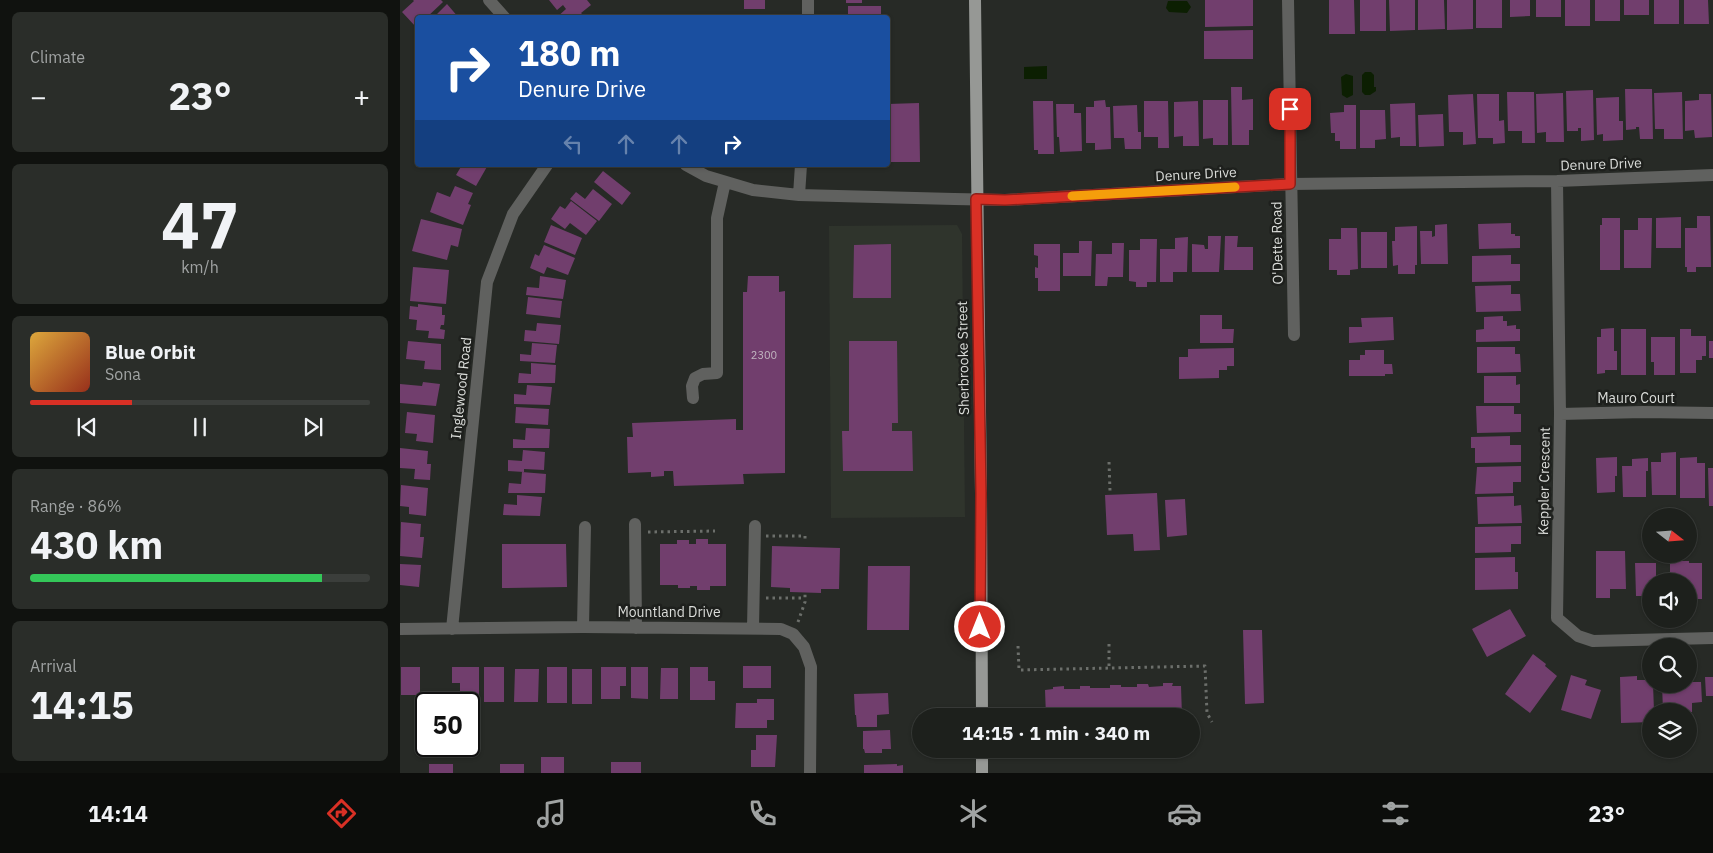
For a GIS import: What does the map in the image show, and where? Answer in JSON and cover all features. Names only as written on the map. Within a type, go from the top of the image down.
[{"type":"main road","name":"Sherbrooke Street","points":[[975,0],[982,708]]},
{"type":"main road","points":[[982,758],[982,773]]},
{"type":"street","points":[[489,0],[502,15]]},
{"type":"street","points":[[808,0],[808,15]]},
{"type":"street","name":"O'Dette Road","points":[[1288,0],[1294,335]]},
{"type":"street","name":"Inglewood Road","points":[[452,629],[487,282],[513,214],[546,167]]},
{"type":"street","name":"Denure Drive","points":[[690,167],[706,176],[753,190],[799,195],[954,200],[1005,200],[1290,184],[1557,181],[1713,175]]},
{"type":"street","points":[[799,195],[801,167]]},
{"type":"street","name":"Keppler Crescent","points":[[1557,181],[1560,414],[1557,618],[1578,636],[1593,641],[1713,638]]},
{"type":"street","points":[[693,398],[692,386],[695,378],[703,374],[717,373],[717,218],[725,182]]},
{"type":"street","name":"Mauro Court","points":[[1560,414],[1713,413]]},
{"type":"street","points":[[583,627],[585,527]]},
{"type":"street","points":[[635,528],[636,628]]},
{"type":"street","points":[[753,628],[755,531]]},
{"type":"street","name":"Mountland Drive","points":[[400,629],[753,628],[781,629],[793,634]]},
{"type":"street","points":[[793,634],[804,647],[812,667],[810,773]]},
{"type":"path","points":[[1109,462],[1110,490]]},
{"type":"path","points":[[635,528],[715,531]]},
{"type":"path","points":[[755,531],[805,536],[805,542]]},
{"type":"path","points":[[754,598],[805,596],[793,634]]},
{"type":"path","points":[[1109,644],[1110,668]]},
{"type":"path","points":[[1018,646],[1019,670],[1205,666],[1207,713],[1212,722]]},
{"type":"shaded area","points":[[1168,1],[1187,1],[1191,7],[1187,13],[1169,12],[1166,8]]},
{"type":"shaded area","points":[[1047,66],[1047,79],[1024,79],[1024,67]]},
{"type":"shaded area","points":[[1365,72],[1371,72],[1374,75],[1376,91],[1370,95],[1365,95],[1362,92],[1362,75]]},
{"type":"shaded area","points":[[1346,74],[1353,76],[1353,95],[1347,98],[1342,95],[1341,77]]},
{"type":"shaded area","points":[[957,225],[962,234],[965,517],[831,518],[829,226]]},
{"type":"building","points":[[441,0],[443,2],[429,15],[415,15],[415,26],[402,12],[414,1]]},
{"type":"building","points":[[549,0],[587,0],[591,5],[581,13],[583,15],[559,15],[566,9],[563,5],[557,10]]},
{"type":"building","points":[[744,0],[765,0],[765,9],[744,9]]},
{"type":"building","points":[[846,0],[862,0],[862,3],[846,3]]},
{"type":"building","points":[[1205,0],[1253,0],[1253,26],[1205,27]]},
{"type":"building","points":[[1329,0],[1354,0],[1355,34],[1329,34]]},
{"type":"building","points":[[1360,0],[1386,0],[1386,31],[1360,31]]},
{"type":"building","points":[[1389,0],[1415,0],[1415,30],[1390,31]]},
{"type":"building","points":[[1418,0],[1444,0],[1445,29],[1418,30]]},
{"type":"building","points":[[1447,0],[1473,0],[1473,29],[1447,30]]},
{"type":"building","points":[[1476,0],[1502,0],[1502,28],[1476,28]]},
{"type":"building","points":[[1510,0],[1530,0],[1530,16],[1510,17]]},
{"type":"building","points":[[1536,0],[1561,0],[1561,17],[1536,17]]},
{"type":"building","points":[[1565,0],[1590,0],[1590,26],[1565,26]]},
{"type":"building","points":[[1595,0],[1620,0],[1620,21],[1595,21]]},
{"type":"building","points":[[1624,0],[1649,0],[1649,15],[1624,15]]},
{"type":"building","points":[[1654,0],[1679,0],[1679,24],[1654,24]]},
{"type":"building","points":[[1684,0],[1708,0],[1709,24],[1684,24]]},
{"type":"building","points":[[447,4],[456,15],[436,15]]},
{"type":"building","points":[[848,6],[881,6],[881,15],[848,15]]},
{"type":"building","points":[[729,14],[769,14],[769,15]]},
{"type":"building","points":[[1253,30],[1253,59],[1204,59],[1204,31]]},
{"type":"building","points":[[1231,87],[1242,87],[1242,100],[1253,99],[1253,130],[1249,130],[1249,145],[1232,145]]},
{"type":"building","points":[[1625,89],[1652,89],[1653,139],[1640,139],[1639,127],[1626,130]]},
{"type":"building","points":[[1593,90],[1594,140],[1581,141],[1581,128],[1578,128],[1578,131],[1567,131],[1566,91]]},
{"type":"building","points":[[1507,92],[1534,92],[1535,143],[1522,143],[1522,131],[1508,131]]},
{"type":"building","points":[[1682,92],[1683,139],[1664,139],[1664,129],[1655,129],[1654,93]]},
{"type":"building","points":[[1563,93],[1564,142],[1546,142],[1546,132],[1537,133],[1536,94]]},
{"type":"building","points":[[1473,94],[1476,144],[1463,145],[1463,132],[1449,132],[1448,95]]},
{"type":"building","points":[[1477,94],[1499,94],[1499,121],[1504,120],[1505,143],[1493,144],[1493,138],[1478,138]]},
{"type":"building","points":[[1699,94],[1711,94],[1712,137],[1695,138],[1694,130],[1685,131],[1685,101],[1699,100]]},
{"type":"building","points":[[1619,97],[1619,121],[1623,121],[1623,140],[1603,141],[1603,134],[1597,135],[1596,98]]},
{"type":"building","points":[[1105,100],[1106,107],[1110,107],[1111,149],[1095,150],[1095,143],[1086,143],[1086,107],[1094,107],[1094,101]]},
{"type":"building","points":[[1203,100],[1228,100],[1228,145],[1213,145],[1213,138],[1203,139]]},
{"type":"building","points":[[1033,101],[1053,101],[1054,154],[1038,154],[1038,150],[1034,150]]},
{"type":"building","points":[[1144,101],[1168,101],[1169,148],[1158,148],[1158,137],[1144,137]]},
{"type":"building","points":[[1198,101],[1199,146],[1183,146],[1183,136],[1174,137],[1174,102]]},
{"type":"building","points":[[919,103],[920,162],[890,162],[890,104]]},
{"type":"building","points":[[1415,103],[1416,146],[1400,146],[1400,137],[1391,138],[1390,104]]},
{"type":"building","points":[[1056,104],[1074,104],[1074,113],[1081,113],[1082,151],[1060,152],[1059,137],[1057,137]]},
{"type":"building","points":[[1137,105],[1138,132],[1141,132],[1141,149],[1125,149],[1124,138],[1114,138],[1113,106]]},
{"type":"building","points":[[1344,105],[1356,105],[1356,149],[1340,149],[1340,141],[1335,141],[1335,133],[1331,133],[1330,113],[1344,112]]},
{"type":"building","points":[[1360,110],[1385,110],[1386,139],[1375,140],[1375,148],[1360,148]]},
{"type":"building","points":[[1443,114],[1444,146],[1419,147],[1418,115]]},
{"type":"building","points":[[461,167],[487,167],[476,186],[456,175]]},
{"type":"building","points":[[603,171],[631,193],[622,205],[594,182]]},
{"type":"building","points":[[455,186],[473,193],[468,204],[471,205],[463,225],[430,212],[437,192],[450,197]]},
{"type":"building","points":[[593,189],[612,204],[599,221],[570,199],[576,192],[585,199]]},
{"type":"building","points":[[571,201],[597,221],[586,235],[570,223],[565,229],[551,219],[560,206],[565,209]]},
{"type":"building","points":[[1697,216],[1710,216],[1711,267],[1696,267],[1696,272],[1687,272],[1687,267],[1685,267],[1685,228],[1697,228]]},
{"type":"building","points":[[1681,217],[1681,248],[1656,248],[1656,218]]},
{"type":"building","points":[[1602,218],[1620,218],[1620,270],[1600,270],[1600,225],[1602,225]]},
{"type":"building","points":[[1638,218],[1652,218],[1651,268],[1624,268],[1624,230],[1638,230]]},
{"type":"building","points":[[421,219],[462,229],[458,247],[451,245],[447,260],[412,251]]},
{"type":"building","points":[[1511,223],[1511,234],[1520,236],[1520,248],[1479,249],[1478,224]]},
{"type":"building","points":[[1447,224],[1448,264],[1421,264],[1420,231],[1432,231],[1432,237],[1435,236],[1435,225]]},
{"type":"building","points":[[551,225],[582,238],[575,255],[544,242]]},
{"type":"building","points":[[1417,226],[1417,265],[1415,265],[1415,274],[1398,274],[1398,265],[1393,266],[1392,241],[1395,241],[1395,227]]},
{"type":"building","points":[[1341,228],[1357,228],[1358,269],[1350,270],[1350,275],[1337,275],[1337,270],[1329,270],[1329,239],[1341,239]]},
{"type":"building","points":[[1361,232],[1387,232],[1387,268],[1361,268]]},
{"type":"building","points":[[1208,236],[1221,236],[1219,272],[1192,272],[1192,244],[1204,245],[1205,249],[1208,249]]},
{"type":"building","points":[[1225,236],[1238,236],[1237,247],[1253,247],[1253,270],[1224,270]]},
{"type":"building","points":[[1188,237],[1187,272],[1173,272],[1173,282],[1160,282],[1160,249],[1175,249],[1175,238]]},
{"type":"building","points":[[1140,239],[1157,239],[1156,282],[1147,282],[1147,287],[1136,287],[1136,282],[1129,281],[1129,250],[1140,250]]},
{"type":"building","points":[[1079,241],[1092,241],[1091,276],[1063,276],[1063,253],[1079,253]]},
{"type":"building","points":[[1112,243],[1124,243],[1123,277],[1108,277],[1107,286],[1095,286],[1096,254],[1112,254]]},
{"type":"building","points":[[891,244],[891,298],[853,298],[854,245]]},
{"type":"building","points":[[1034,244],[1060,244],[1060,291],[1038,291],[1038,278],[1035,278],[1035,267],[1038,268],[1038,256],[1034,255]]},
{"type":"building","points":[[544,245],[575,258],[568,275],[547,267],[544,274],[530,268],[535,254],[539,256]]},
{"type":"building","points":[[1511,255],[1511,264],[1520,264],[1520,281],[1472,282],[1472,256]]},
{"type":"building","points":[[413,267],[449,270],[446,304],[410,301]]},
{"type":"building","points":[[540,276],[566,280],[563,299],[526,295],[527,287],[539,288]]},
{"type":"building","points":[[748,276],[779,276],[779,292],[785,291],[785,473],[743,474],[744,484],[674,486],[673,471],[664,471],[664,476],[651,477],[651,472],[628,473],[627,437],[633,437],[632,423],[736,419],[736,430],[743,430],[743,292],[747,292]]},
{"type":"building","points":[[1511,285],[1511,294],[1520,294],[1521,311],[1476,312],[1475,286]]},
{"type":"building","points":[[528,297],[562,301],[560,318],[526,314]]},
{"type":"building","points":[[418,304],[442,307],[442,315],[445,315],[444,325],[441,325],[440,329],[445,330],[444,339],[428,338],[429,331],[416,330],[417,320],[409,319],[410,306],[418,307]]},
{"type":"building","points":[[1200,315],[1222,315],[1222,329],[1234,329],[1233,343],[1200,343]]},
{"type":"building","points":[[1503,316],[1503,321],[1507,321],[1507,326],[1516,325],[1516,329],[1520,329],[1520,341],[1476,342],[1476,330],[1484,329],[1484,317]]},
{"type":"building","points":[[1393,317],[1394,340],[1349,343],[1349,327],[1362,327],[1361,318]]},
{"type":"building","points":[[537,323],[561,325],[559,344],[524,341],[525,330],[536,331]]},
{"type":"building","points":[[1614,328],[1614,351],[1617,351],[1617,370],[1605,370],[1605,373],[1597,374],[1597,337],[1601,337],[1601,329]]},
{"type":"building","points":[[1621,329],[1646,329],[1646,375],[1621,375]]},
{"type":"building","points":[[1680,329],[1691,329],[1691,336],[1706,336],[1706,356],[1702,356],[1702,360],[1696,360],[1696,373],[1680,373]]},
{"type":"building","points":[[1651,337],[1675,337],[1675,375],[1654,375],[1654,362],[1651,362]]},
{"type":"building","points":[[408,341],[441,344],[441,370],[424,369],[425,361],[406,359]]},
{"type":"building","points":[[849,341],[897,341],[898,423],[892,423],[892,431],[912,431],[913,471],[843,471],[842,431],[849,431]]},
{"type":"building","points":[[1709,341],[1713,341],[1713,358],[1709,358]]},
{"type":"building","points":[[532,343],[557,345],[555,363],[520,361],[520,354],[531,355]]},
{"type":"building","points":[[1477,347],[1515,347],[1515,354],[1520,354],[1521,372],[1477,373]]},
{"type":"building","points":[[1234,348],[1234,366],[1227,366],[1227,370],[1219,370],[1219,378],[1179,379],[1179,357],[1188,357],[1188,349]]},
{"type":"building","points":[[1365,350],[1384,350],[1384,364],[1392,364],[1393,374],[1385,374],[1385,376],[1349,376],[1349,360],[1360,360],[1360,355],[1365,355]]},
{"type":"building","points":[[531,363],[556,365],[555,383],[518,383],[519,373],[531,374]]},
{"type":"building","points":[[1484,376],[1516,376],[1516,385],[1520,384],[1520,403],[1484,403]]},
{"type":"building","points":[[423,382],[440,384],[436,406],[400,403],[400,384],[422,386]]},
{"type":"building","points":[[527,385],[552,387],[550,405],[514,404],[514,394],[526,395]]},
{"type":"building","points":[[1476,406],[1514,406],[1514,414],[1521,414],[1521,432],[1477,433]]},
{"type":"building","points":[[516,407],[549,409],[548,425],[515,423]]},
{"type":"building","points":[[407,412],[435,415],[433,443],[416,441],[417,434],[405,433]]},
{"type":"building","points":[[526,428],[550,429],[549,448],[513,448],[513,439],[525,440]]},
{"type":"building","points":[[1510,436],[1510,445],[1521,445],[1521,462],[1475,463],[1475,448],[1471,448],[1471,437]]},
{"type":"building","points":[[400,448],[428,451],[427,464],[431,464],[430,480],[414,479],[415,469],[400,468]]},
{"type":"building","points":[[523,450],[545,452],[544,470],[524,469],[524,472],[508,471],[508,460],[522,461]]},
{"type":"building","points":[[1676,452],[1676,495],[1652,495],[1651,462],[1661,462],[1661,453]]},
{"type":"building","points":[[1617,457],[1615,492],[1597,493],[1596,458]]},
{"type":"building","points":[[1697,457],[1697,463],[1705,463],[1705,498],[1680,498],[1680,458]]},
{"type":"building","points":[[1648,458],[1646,497],[1623,497],[1622,466],[1632,466],[1632,459]]},
{"type":"building","points":[[1521,466],[1521,482],[1513,482],[1513,493],[1475,494],[1477,467]]},
{"type":"building","points":[[1708,468],[1713,468],[1713,506],[1709,506]]},
{"type":"building","points":[[522,472],[546,474],[545,493],[508,493],[509,483],[521,484]]},
{"type":"building","points":[[401,485],[428,488],[426,516],[409,514],[409,507],[400,506]]},
{"type":"building","points":[[1157,493],[1160,550],[1134,551],[1133,534],[1107,535],[1105,495]]},
{"type":"building","points":[[517,495],[542,497],[540,516],[503,515],[504,504],[517,505]]},
{"type":"building","points":[[1514,496],[1514,506],[1521,505],[1522,523],[1478,524],[1477,497]]},
{"type":"building","points":[[1185,499],[1187,535],[1167,537],[1165,500]]},
{"type":"building","points":[[401,522],[421,524],[420,537],[424,537],[422,558],[400,556]]},
{"type":"building","points":[[1521,526],[1521,544],[1511,544],[1511,552],[1475,553],[1475,527]]},
{"type":"building","points":[[696,539],[708,539],[708,544],[726,544],[726,586],[710,586],[710,590],[697,590],[697,586],[678,588],[678,585],[660,585],[660,544],[677,544],[677,540],[689,540],[689,544],[696,544]]},
{"type":"building","points":[[502,544],[566,544],[567,587],[502,588]]},
{"type":"building","points":[[772,546],[840,548],[839,589],[821,589],[821,593],[790,592],[790,588],[771,587]]},
{"type":"building","points":[[1596,551],[1625,551],[1626,589],[1610,589],[1610,598],[1596,598]]},
{"type":"building","points":[[1515,557],[1515,572],[1518,572],[1518,589],[1475,590],[1475,558]]},
{"type":"building","points":[[1635,563],[1656,563],[1656,573],[1642,573],[1642,596],[1636,596]]},
{"type":"building","points":[[1670,563],[1702,563],[1702,599],[1697,599],[1697,573],[1670,573]]},
{"type":"building","points":[[400,564],[421,565],[419,587],[400,585]]},
{"type":"building","points":[[868,566],[910,566],[909,630],[867,630]]},
{"type":"building","points":[[1510,609],[1526,636],[1487,657],[1472,629]]},
{"type":"building","points":[[1243,630],[1262,630],[1264,703],[1245,704]]},
{"type":"building","points":[[1533,654],[1557,676],[1530,713],[1505,694]]},
{"type":"building","points":[[743,666],[771,666],[771,688],[743,688]]},
{"type":"building","points":[[401,667],[420,667],[420,692],[415,692],[415,695],[401,695]]},
{"type":"building","points":[[452,667],[479,667],[479,692],[460,692],[460,683],[452,683]]},
{"type":"building","points":[[484,667],[504,667],[504,702],[484,702]]},
{"type":"building","points":[[547,667],[567,667],[567,703],[547,703]]},
{"type":"building","points":[[601,667],[626,667],[626,686],[620,686],[620,699],[601,699]]},
{"type":"building","points":[[631,667],[648,667],[648,699],[631,698]]},
{"type":"building","points":[[690,667],[708,667],[708,681],[715,681],[715,700],[690,700]]},
{"type":"building","points":[[661,668],[678,668],[678,699],[660,699]]},
{"type":"building","points":[[515,669],[539,669],[538,702],[514,702]]},
{"type":"building","points":[[572,669],[592,669],[592,704],[572,704]]},
{"type":"building","points":[[1571,675],[1587,680],[1585,685],[1601,690],[1591,719],[1561,710]]},
{"type":"building","points":[[1637,676],[1637,680],[1642,680],[1642,693],[1653,693],[1654,703],[1642,703],[1642,722],[1621,723],[1620,677]]},
{"type":"building","points":[[1705,677],[1713,677],[1713,696],[1706,696]]},
{"type":"building","points":[[1697,682],[1701,682],[1702,702],[1663,703],[1662,693],[1697,693]]},
{"type":"building","points":[[1163,683],[1173,683],[1172,686],[1181,686],[1182,708],[1046,708],[1045,690],[1053,689],[1053,687],[1064,686],[1064,689],[1080,689],[1080,686],[1110,688],[1110,685],[1137,687],[1137,684],[1148,684],[1149,687],[1163,686]]},
{"type":"building","points":[[888,693],[889,714],[877,715],[877,727],[857,727],[854,694]]},
{"type":"building","points":[[757,699],[774,699],[774,720],[767,720],[767,728],[735,728],[736,703],[757,703]]},
{"type":"building","points":[[890,730],[891,749],[882,749],[882,753],[865,753],[863,749],[863,731]]},
{"type":"building","points":[[756,735],[777,735],[775,767],[751,767],[751,750],[756,750]]},
{"type":"building","points":[[541,757],[564,757],[564,773],[541,773]]},
{"type":"building","points":[[611,762],[641,762],[641,773],[611,773]]},
{"type":"building","points":[[429,764],[453,764],[453,773],[429,773]]},
{"type":"building","points":[[500,764],[524,764],[524,773],[500,773]]},
{"type":"building","points":[[897,764],[897,766],[903,765],[903,773],[864,773],[864,765]]},
{"type":"slow traffic","points":[[1072,196],[1235,187]]},
{"type":"route","points":[[980,627],[981,493],[976,199],[1005,200],[1290,184],[1290,109]]}]
